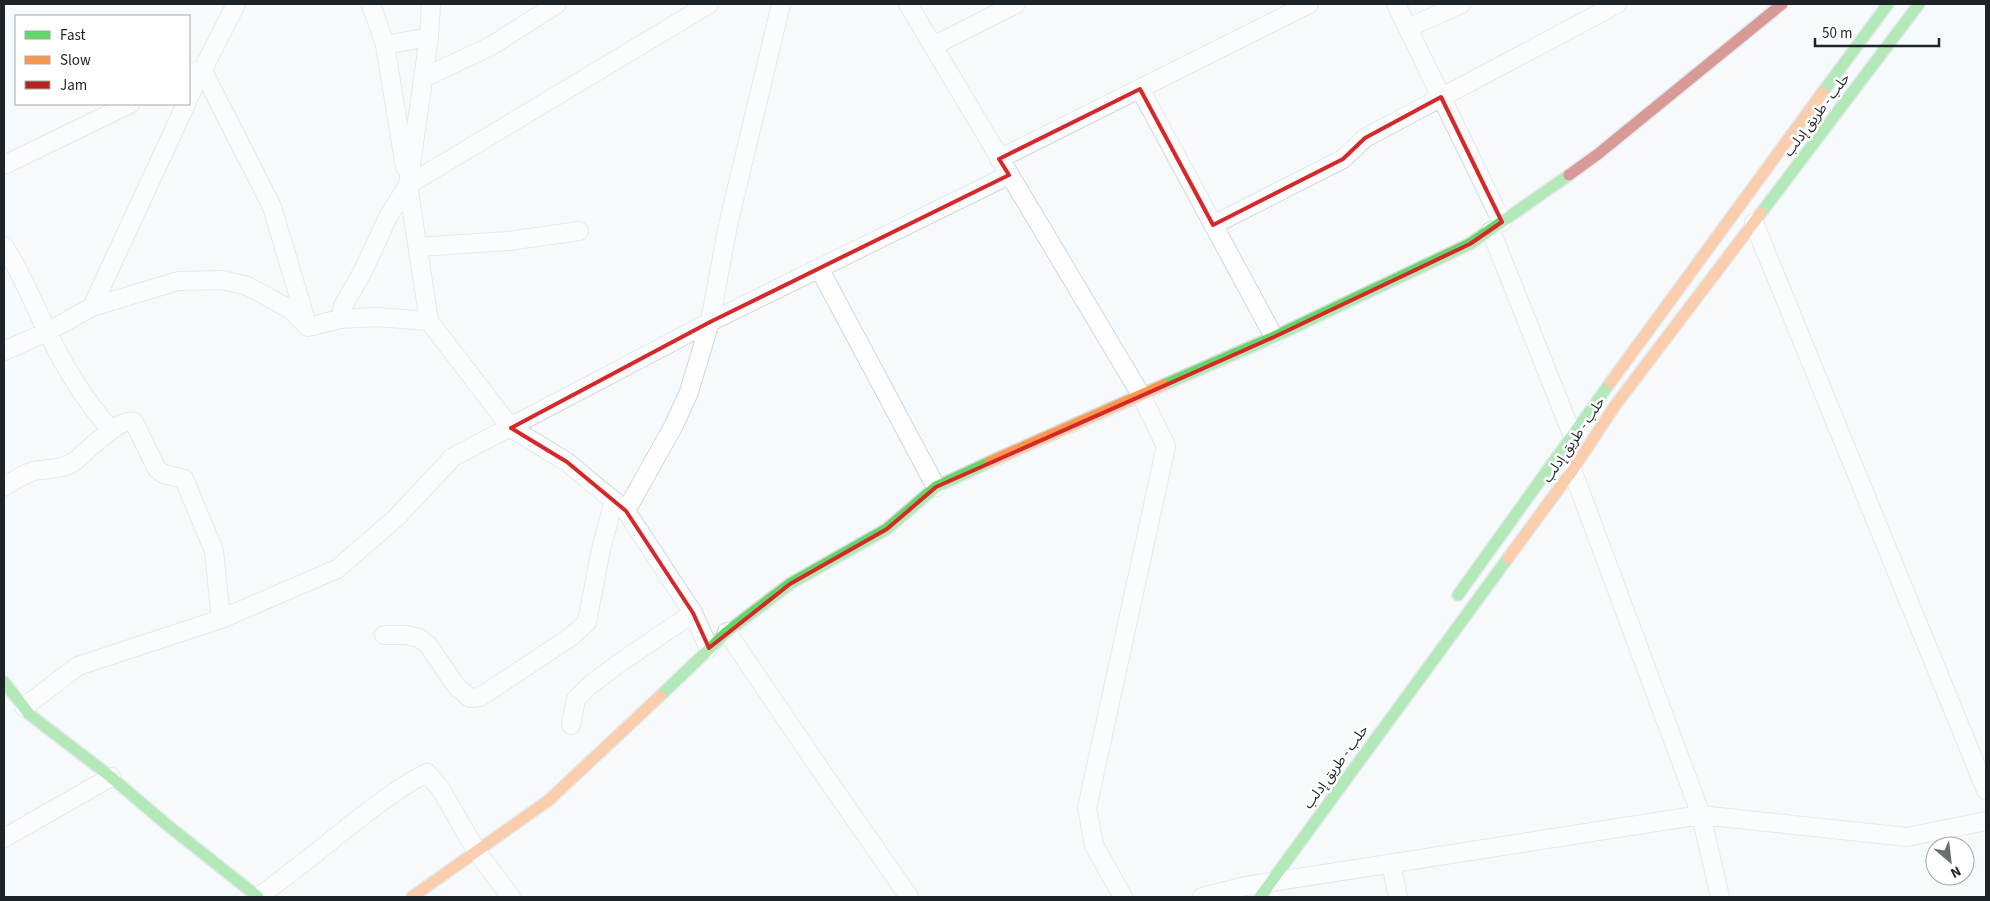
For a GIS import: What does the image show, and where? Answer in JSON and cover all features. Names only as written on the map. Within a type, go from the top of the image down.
[{"type":"street","points":[[190,93],[195,72],[236,4]]},
{"type":"street","points":[[371,4],[385,45],[429,321],[511,428],[567,462],[620,506],[693,613],[709,648]]},
{"type":"street","points":[[340,319],[343,306],[388,218],[408,185],[429,37],[431,4]]},
{"type":"street","points":[[423,78],[491,46],[557,4]]},
{"type":"street","points":[[408,185],[709,4]]},
{"type":"street","points":[[384,635],[406,635],[419,638],[428,646],[457,687],[470,698],[480,698],[572,636],[587,622],[601,549],[620,506],[678,417],[689,392],[710,322],[728,226],[781,4]]},
{"type":"street","points":[[908,4],[1141,395],[1166,446],[1087,808],[1094,845],[1122,897]]},
{"type":"street","points":[[933,46],[1016,4]]},
{"type":"street","points":[[24,707],[78,666],[221,619],[337,569],[396,518],[453,457],[710,322],[819,268],[1004,167],[1140,89],[1309,4]]},
{"type":"street","points":[[1396,4],[1441,97],[1497,227],[1568,440],[1572,470],[1701,815],[1720,897]]},
{"type":"street","points":[[1408,28],[1461,4]]},
{"type":"street","points":[[1213,225],[1343,159],[1365,138],[1617,4]]},
{"type":"street","points":[[412,897],[550,800],[727,632],[790,584],[888,529],[936,487],[1274,337],[1470,244],[1497,227],[1598,154],[1782,4]]},
{"type":"street","name":"حلب - طريق إدلب","points":[[1454,601],[1568,440],[1888,4]]},
{"type":"street","name":"حلب - طريق إدلب","points":[[1253,891],[1572,470],[1614,407],[1919,4]]},
{"type":"street","points":[[385,45],[429,37]]},
{"type":"street","points":[[195,72],[272,207],[308,327]]},
{"type":"street","points":[[1140,89],[1274,337]]},
{"type":"street","points":[[4,166],[128,105]]},
{"type":"street","points":[[92,307],[186,105]]},
{"type":"street","points":[[1754,224],[1986,790]]},
{"type":"street","points":[[418,248],[508,241],[579,231]]},
{"type":"street","points":[[4,246],[10,266],[79,391],[111,430]]},
{"type":"street","points":[[819,268],[936,487]]},
{"type":"street","points":[[4,351],[47,332],[92,307],[178,280],[223,280],[247,286],[291,310],[308,327]]},
{"type":"street","points":[[308,327],[340,319],[376,317],[429,321]]},
{"type":"street","points":[[4,487],[20,476],[34,471],[59,468],[70,464],[111,430],[127,420],[134,422],[158,469],[164,474],[184,479],[214,551],[221,619]]},
{"type":"street","points":[[571,725],[576,699],[590,685],[693,613]]},
{"type":"street","points":[[727,632],[909,897]]},
{"type":"street","points":[[4,682],[29,714],[111,777],[166,824],[258,897],[296,870],[361,816],[414,778],[427,772],[440,788],[478,852],[511,897]]},
{"type":"street","points":[[4,838],[111,777]]},
{"type":"street","points":[[1202,897],[1253,891],[1390,864],[1701,815],[1907,837],[1986,821]]},
{"type":"street","points":[[1390,864],[1398,897]]},
{"type":"street","points":[[1253,891],[1258,870]]},
{"type":"highlighted area","points":[[1140,89],[1213,225],[1343,159],[1365,138],[1441,97],[1502,222],[1470,244],[1274,337],[936,487],[887,529],[790,584],[709,648],[693,613],[626,511],[567,462],[511,428],[710,322],[1009,175],[999,159]]},
{"type":"traffic: fast","points":[[1822,93],[1888,4]]},
{"type":"traffic: fast","points":[[1761,213],[1919,4]]},
{"type":"traffic: fast","points":[[1164,385],[1274,337],[1470,244],[1569,175]]},
{"type":"traffic: fast","points":[[1458,595],[1610,383]]},
{"type":"traffic: fast","points":[[660,696],[727,632],[790,584],[887,529],[936,487],[990,462]]},
{"type":"traffic: fast","points":[[1260,897],[1508,558]]},
{"type":"traffic: fast","points":[[4,682],[29,714],[111,777],[166,824],[258,897]]},
{"type":"traffic: slow","points":[[1610,383],[1822,93]]},
{"type":"traffic: slow","points":[[1508,558],[1572,471],[1614,407],[1761,213]]},
{"type":"traffic: slow","points":[[990,462],[1164,385]]},
{"type":"traffic: slow","points":[[412,897],[549,800],[660,696]]},
{"type":"traffic: jam","points":[[1569,175],[1598,154],[1782,4]]}]
